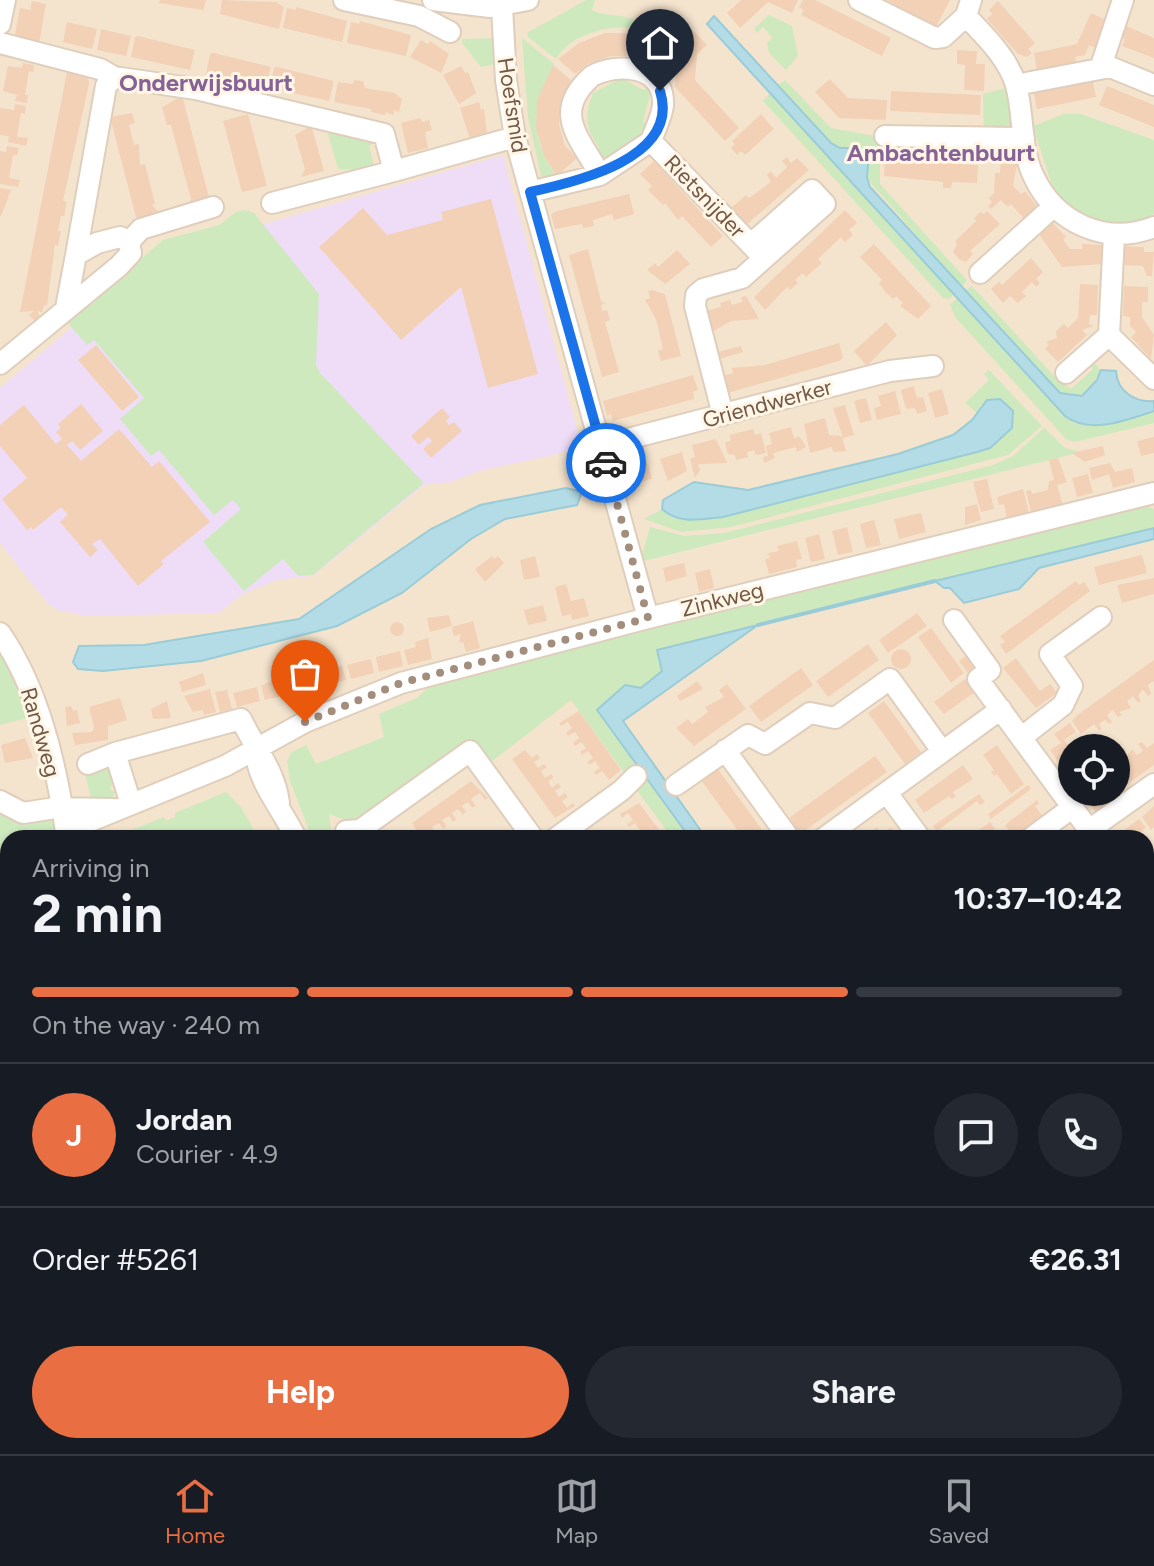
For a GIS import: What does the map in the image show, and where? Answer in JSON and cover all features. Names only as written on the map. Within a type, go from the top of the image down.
[{"type":"street","points":[[0,24],[5,0]]},
{"type":"street","points":[[348,0],[419,16],[450,32]]},
{"type":"street","points":[[433,0],[502,7],[528,0]]},
{"type":"street","points":[[859,0],[935,38],[943,37],[969,8],[1006,63],[1016,85],[1033,175],[1054,206],[1078,226],[1114,235],[1139,233],[1154,227]]},
{"type":"street","points":[[1100,69],[1123,0]]},
{"type":"street","name":"Hoefsmid","points":[[502,7],[506,80],[515,137],[648,618]]},
{"type":"street","points":[[0,43],[100,69],[114,77],[196,89],[384,134],[394,171]]},
{"type":"street","points":[[600,175],[577,142],[571,123],[573,102],[592,76],[627,67],[646,72],[655,81],[663,108],[651,141]]},
{"type":"street","points":[[1016,85],[1110,67],[1154,85]]},
{"type":"street","points":[[66,308],[106,86],[114,77]]},
{"type":"street","points":[[885,136],[1024,138]]},
{"type":"street","points":[[272,203],[515,137]]},
{"type":"street","name":"Rietsnijder","points":[[530,192],[600,175],[651,141],[758,251],[742,278],[703,289],[696,295],[695,306],[723,415]]},
{"type":"street","points":[[980,273],[1054,206]]},
{"type":"street","points":[[129,242],[141,229],[213,207]]},
{"type":"street","points":[[1066,373],[1109,335],[1114,235]]},
{"type":"street","points":[[76,255],[97,243],[120,237],[129,242]]},
{"type":"street","points":[[0,364],[119,266],[131,253],[129,242]]},
{"type":"street","points":[[1109,335],[1154,379]]},
{"type":"street","name":"Griendwerker","points":[[601,446],[890,371],[933,366]]},
{"type":"street","name":"Zinkweg","points":[[0,801],[23,813],[55,808],[65,826],[122,807],[255,750],[305,722],[401,683],[648,618],[1154,493]]},
{"type":"street","points":[[1022,737],[1063,705],[1072,686],[1050,654],[1101,617]]},
{"type":"street","points":[[954,620],[990,670],[978,679],[1089,830]]},
{"type":"street","name":"Randweg","points":[[0,633],[18,659],[35,702],[65,826]]},
{"type":"street","points":[[676,785],[748,735],[765,744],[810,713],[835,718],[890,679],[942,751]]},
{"type":"street","points":[[835,830],[1001,709]]},
{"type":"street","points":[[88,764],[115,753],[241,719],[255,750],[257,773],[279,803],[292,830]]},
{"type":"street","points":[[725,750],[783,830]]},
{"type":"street","points":[[360,830],[470,751],[527,830]]},
{"type":"street","points":[[115,753],[122,807]]},
{"type":"street","points":[[567,830],[636,776]]},
{"type":"street","points":[[1097,830],[1154,784]]},
{"type":"street","points":[[887,793],[914,830]]},
{"type":"street","points":[[1048,830],[1073,807]]},
{"type":"shaded area","points":[[0,0],[1154,0],[1154,830],[0,830]]},
{"type":"shaded area","points":[[503,155],[581,444],[558,454],[483,470],[450,482],[424,485],[313,576],[277,580],[241,595],[219,613],[87,616],[57,610],[48,604],[0,543],[0,388],[72,327],[257,226]]},
{"type":"green space","points":[[586,0],[595,0],[592,10],[629,18],[641,24],[640,29],[617,28],[594,32],[572,42],[556,59],[528,37],[527,33]]},
{"type":"green space","points":[[769,15],[792,26],[798,56],[786,70],[769,53],[767,43],[772,37],[763,27],[757,33],[754,29]]},
{"type":"green space","points":[[499,38],[501,63],[481,67],[462,43],[462,39]]},
{"type":"green space","points":[[522,38],[554,64],[538,106],[541,148],[557,176],[545,179],[541,176],[528,117]]},
{"type":"green space","points":[[621,78],[644,90],[653,84],[643,122],[653,126],[649,136],[606,165],[595,153],[599,147],[587,121],[588,108],[593,93]]},
{"type":"green space","points":[[785,80],[831,128],[880,137],[880,184],[967,280],[962,287],[840,148],[831,143],[778,85]]},
{"type":"green space","points":[[1009,87],[1023,137],[984,137],[983,94]]},
{"type":"green space","points":[[770,93],[954,294],[949,299],[943,298],[763,101]]},
{"type":"green space","points":[[1064,114],[1081,114],[1154,140],[1154,214],[1132,226],[1085,223],[1054,192],[1033,126]]},
{"type":"green space","points":[[327,131],[376,141],[369,146],[374,166],[363,170],[338,169]]},
{"type":"green space","points":[[245,210],[254,213],[319,294],[316,365],[320,373],[424,483],[313,575],[298,576],[283,559],[244,591],[203,542],[241,509],[233,500],[214,515],[159,450],[151,456],[120,419],[144,398],[94,340],[87,345],[67,322],[163,240],[219,225],[236,212]]},
{"type":"green space","points":[[972,286],[1055,377],[1071,389],[1093,369],[1087,361],[1090,359],[1101,370],[1089,391],[1075,397],[1060,393],[965,290]]},
{"type":"green space","points":[[958,298],[1072,422],[1098,426],[1154,411],[1154,423],[1075,442],[1066,439],[955,317],[950,304]]},
{"type":"green space","points":[[989,370],[1042,426],[1008,455],[731,527],[681,532],[644,519],[662,509],[671,517],[723,517],[990,448],[1010,427],[1013,411],[981,405],[977,413],[965,403],[989,380],[984,374]]},
{"type":"green space","points":[[1044,428],[1065,448],[1081,452],[644,561],[642,555],[650,527],[684,536],[724,533],[993,465],[1013,456]]},
{"type":"green space","points":[[1142,504],[1154,509],[1154,528],[657,650],[662,671],[641,689],[597,710],[684,830],[666,830],[571,700],[486,766],[470,743],[356,824],[329,814],[331,830],[309,830],[290,781],[287,761],[292,752],[306,745],[316,764],[384,737],[379,714],[417,698],[432,683]]},
{"type":"green space","points":[[0,652],[18,687],[27,718],[0,725]]},
{"type":"green space","points":[[110,759],[115,777],[110,789],[115,792],[112,799],[92,803],[84,769]]},
{"type":"green space","points":[[226,792],[240,806],[254,830],[131,830],[164,817],[166,821],[175,817],[175,813]]},
{"type":"green space","points":[[0,811],[52,816],[54,830],[0,830]]},
{"type":"water","points":[[714,16],[831,143],[840,148],[869,148],[867,178],[870,187],[1060,393],[1082,396],[1097,380],[1101,370],[1116,371],[1123,390],[1134,398],[1154,401],[1154,411],[1121,422],[1097,425],[1075,422],[1065,416],[707,24]]},
{"type":"water","points":[[1000,399],[1013,411],[1012,428],[990,448],[723,517],[683,519],[662,509],[663,500],[694,482],[748,490],[898,454],[953,435],[972,420],[987,400]]},
{"type":"water","points":[[566,488],[582,492],[577,505],[505,519],[471,539],[402,593],[337,626],[201,661],[103,671],[78,669],[73,662],[79,646],[144,645],[299,619],[431,529],[480,505]]},
{"type":"water","points":[[1154,528],[1154,539],[1039,568],[1019,589],[964,603],[950,588],[944,588],[935,581]]},
{"type":"water","points":[[758,625],[623,721],[700,830],[684,830],[597,710],[625,685],[641,688],[662,671],[657,650]]},
{"type":"building","points":[[160,0],[206,0],[203,10],[159,3]]},
{"type":"building","points":[[222,0],[276,2],[284,7],[279,29],[220,14]]},
{"type":"building","points":[[741,0],[798,0],[792,13],[768,2],[740,28],[727,13]]},
{"type":"building","points":[[803,0],[815,0],[891,38],[882,56],[801,15],[804,10],[799,7]]},
{"type":"building","points":[[887,0],[950,0],[936,27]]},
{"type":"building","points":[[32,1],[46,4],[39,44],[15,35],[20,8],[30,10]]},
{"type":"building","points":[[998,1],[1035,43],[1028,49],[1032,53],[1027,57],[1018,54],[987,19],[992,14],[989,10]]},
{"type":"building","points":[[296,7],[347,21],[342,42],[283,28],[287,8],[296,10]]},
{"type":"building","points":[[1091,13],[1108,21],[1096,48],[1089,45],[1085,55],[1075,57],[1076,64],[1037,71],[1034,53],[1077,44]]},
{"type":"building","points":[[360,21],[411,35],[406,56],[347,43],[351,22],[359,24]]},
{"type":"building","points":[[67,22],[97,29],[92,49],[63,42]]},
{"type":"building","points":[[1124,25],[1154,38],[1154,58],[1122,46],[1125,39],[1120,37]]},
{"type":"building","points":[[101,29],[131,36],[126,56],[97,50]]},
{"type":"building","points":[[693,30],[707,45],[697,54],[695,80],[739,128],[725,141],[675,87],[678,45]]},
{"type":"building","points":[[605,33],[635,33],[654,38],[644,62],[633,59],[633,56],[611,56],[588,64],[575,74],[558,59],[579,43]]},
{"type":"building","points":[[135,37],[195,50],[190,70],[131,57]]},
{"type":"building","points":[[421,40],[428,44],[430,41],[449,54],[441,73],[410,57]]},
{"type":"building","points":[[957,50],[977,51],[976,64],[985,64],[984,91],[964,90],[965,65],[957,64]]},
{"type":"building","points":[[210,54],[271,67],[265,87],[206,74]]},
{"type":"building","points":[[23,63],[34,65],[33,72],[29,71],[25,95],[28,95],[27,103],[15,101],[17,95],[3,91],[8,66],[22,68]]},
{"type":"building","points":[[553,65],[571,80],[561,101],[559,124],[565,146],[577,158],[557,176],[544,156],[536,129],[537,100]]},
{"type":"building","points":[[461,66],[465,73],[468,72],[476,93],[459,104],[443,75]]},
{"type":"building","points":[[274,68],[334,81],[329,101],[270,88]]},
{"type":"building","points":[[67,72],[88,75],[89,84],[63,201],[67,202],[64,216],[61,216],[58,246],[55,245],[47,305],[44,305],[42,312],[37,311],[41,318],[36,322],[29,315],[34,311],[20,312]]},
{"type":"building","points":[[1092,77],[1096,97],[1037,109],[1033,89]]},
{"type":"building","points":[[830,79],[848,98],[887,100],[886,120],[839,118],[815,92]]},
{"type":"building","points":[[354,80],[363,81],[365,88],[395,93],[402,99],[399,112],[394,110],[393,115],[386,112],[385,115],[334,102],[338,82],[353,84]]},
{"type":"building","points":[[1107,86],[1154,105],[1154,127],[1099,105]]},
{"type":"building","points":[[891,91],[981,95],[980,115],[890,111]]},
{"type":"building","points":[[180,97],[210,201],[187,205],[191,199],[171,125],[167,125],[162,107]]},
{"type":"building","points":[[479,102],[481,110],[484,109],[487,133],[470,139],[460,108]]},
{"type":"building","points":[[15,104],[26,106],[25,114],[21,113],[17,137],[28,138],[26,146],[8,142],[9,136],[0,135],[0,108],[14,110]]},
{"type":"building","points":[[132,113],[135,123],[129,125],[134,145],[139,144],[140,165],[145,164],[155,204],[152,205],[160,214],[137,221],[110,117]]},
{"type":"building","points":[[248,114],[267,186],[242,192],[223,121]]},
{"type":"building","points":[[761,114],[774,129],[745,155],[741,151],[737,155],[731,148],[735,144],[732,141]]},
{"type":"building","points":[[420,118],[423,122],[429,120],[432,130],[425,132],[428,148],[408,153],[401,123]]},
{"type":"building","points":[[312,128],[324,171],[301,177],[305,169],[295,135]]},
{"type":"building","points":[[7,146],[19,148],[17,155],[13,155],[9,178],[20,180],[18,187],[0,184],[0,151],[6,152]]},
{"type":"building","points":[[1012,150],[1019,151],[1013,186],[1021,194],[1025,191],[1040,210],[1024,219],[1011,204],[1008,207],[1001,200],[991,209],[988,206],[992,202],[989,198],[994,193],[995,173],[1000,173],[1001,153],[1012,154]]},
{"type":"building","points":[[885,156],[900,156],[900,161],[978,165],[977,183],[952,182],[951,188],[943,188],[943,182],[884,176]]},
{"type":"building","points":[[787,157],[791,163],[797,158],[809,170],[745,226],[730,209],[746,195],[749,198],[771,182],[767,175],[771,171],[776,178],[787,167],[782,161]]},
{"type":"building","points":[[654,161],[723,236],[711,247],[682,216],[678,220],[665,203],[663,205],[648,190],[652,186],[640,174]]},
{"type":"building","points":[[0,188],[11,190],[1,216],[0,216]]},
{"type":"building","points":[[629,194],[634,214],[614,220],[612,214],[593,220],[594,226],[583,228],[582,224],[555,229],[551,214],[557,211]]},
{"type":"building","points":[[491,199],[538,374],[488,388],[461,287],[401,340],[319,247],[363,208],[387,235],[443,220],[441,212]]},
{"type":"building","points":[[845,210],[857,223],[849,230],[853,235],[845,242],[841,237],[818,259],[822,263],[806,277],[803,273],[795,280],[798,283],[790,290],[787,287],[765,310],[754,297]]},
{"type":"building","points":[[987,211],[1000,224],[970,251],[973,254],[966,262],[960,260],[953,252],[957,244],[955,241],[976,221],[974,218],[980,212],[984,214]]},
{"type":"building","points":[[1052,222],[1066,237],[1063,240],[1070,249],[1082,249],[1082,244],[1103,245],[1102,264],[1062,267],[1039,234]]},
{"type":"building","points":[[874,244],[931,306],[918,319],[900,306],[903,303],[896,296],[893,299],[885,292],[879,283],[882,280],[860,257]]},
{"type":"building","points":[[1120,246],[1144,247],[1144,252],[1154,252],[1152,276],[1147,276],[1143,266],[1123,265]]},
{"type":"building","points":[[588,249],[601,301],[606,304],[601,305],[602,311],[607,310],[610,320],[605,322],[619,372],[602,377],[569,255]]},
{"type":"building","points":[[677,250],[690,264],[665,284],[647,270],[655,263],[658,267]]},
{"type":"building","points":[[1031,258],[1043,272],[1036,279],[1040,283],[1036,287],[1032,282],[1022,292],[1026,296],[1018,303],[1010,296],[1003,303],[991,289],[999,282],[1002,285]]},
{"type":"building","points":[[1080,284],[1098,285],[1097,315],[1090,315],[1089,324],[1094,326],[1082,330],[1087,335],[1058,362],[1045,349],[1049,345],[1046,342],[1057,338],[1056,331],[1064,324],[1068,328],[1078,318]]},
{"type":"building","points":[[1124,286],[1148,287],[1148,302],[1142,302],[1142,317],[1154,335],[1151,359],[1131,337],[1136,332],[1130,326],[1130,317],[1123,316]]},
{"type":"building","points":[[648,291],[665,294],[681,356],[661,361],[658,351],[663,349],[656,319],[645,300],[650,298]]},
{"type":"building","points":[[746,296],[759,319],[731,321],[712,332],[706,311],[721,307],[720,303],[730,300],[732,305],[742,302],[741,297]]},
{"type":"building","points":[[886,322],[897,335],[867,366],[854,351]]},
{"type":"building","points":[[839,343],[843,358],[839,361],[728,393],[723,387],[719,373],[723,376],[733,373],[732,368],[765,365]]},
{"type":"building","points":[[96,345],[139,397],[122,411],[78,360]]},
{"type":"building","points":[[741,346],[743,352],[719,359],[717,352]]},
{"type":"building","points":[[693,375],[698,390],[693,392],[694,399],[613,421],[611,414],[607,416],[603,401]]},
{"type":"building","points":[[914,386],[917,398],[923,397],[927,411],[917,414],[915,408],[906,409],[901,390]]},
{"type":"building","points":[[942,389],[949,414],[935,418],[928,393]]},
{"type":"building","points":[[895,391],[901,414],[877,420],[874,408],[881,406],[878,396]]},
{"type":"building","points":[[866,398],[872,420],[860,423],[854,401]]},
{"type":"building","points":[[81,404],[103,431],[80,450],[72,441],[67,445],[81,461],[119,429],[152,467],[159,461],[210,522],[161,561],[164,564],[138,586],[100,539],[92,544],[98,550],[90,557],[60,522],[68,515],[61,507],[33,530],[31,527],[27,530],[2,499],[27,478],[0,446],[0,425],[24,405],[56,444],[62,439],[56,432],[61,428],[58,424]]},
{"type":"building","points":[[845,405],[854,435],[843,438],[833,408]]},
{"type":"building","points":[[442,408],[450,417],[446,421],[449,425],[454,422],[462,431],[431,458],[423,449],[432,441],[428,437],[419,445],[411,436]]},
{"type":"building","points":[[825,418],[829,435],[842,436],[846,451],[833,452],[832,447],[810,453],[804,424]]},
{"type":"building","points":[[791,427],[794,438],[800,437],[806,447],[797,452],[796,447],[773,453],[775,458],[764,463],[763,457],[768,456],[766,446],[772,444],[769,433]]},
{"type":"building","points":[[753,429],[755,435],[761,433],[766,453],[756,455],[754,450],[747,452],[748,457],[736,460],[735,455],[728,454],[725,442],[731,441],[729,435]]},
{"type":"building","points":[[1154,437],[1154,453],[1141,456],[1137,441]]},
{"type":"building","points":[[716,439],[727,463],[698,464],[700,470],[695,478],[690,459],[695,457],[692,445]]},
{"type":"building","points":[[1103,446],[1105,455],[1085,462],[1072,453]]},
{"type":"building","points":[[682,452],[687,471],[668,481],[660,459]]},
{"type":"building","points":[[1058,458],[1067,482],[1057,485],[1063,505],[1031,512],[1026,491],[1031,490],[1032,494],[1048,490],[1049,481],[1054,480],[1049,460]]},
{"type":"building","points":[[648,463],[652,479],[631,484],[627,469]]},
{"type":"building","points":[[1110,463],[1115,472],[1132,468],[1135,482],[1113,488],[1109,474],[1092,480],[1089,468]]},
{"type":"building","points":[[1088,474],[1093,493],[1077,497],[1072,478]]},
{"type":"building","points":[[987,479],[994,509],[981,512],[973,482]]},
{"type":"building","points":[[1023,489],[1029,513],[1007,518],[1004,504],[999,505],[997,497]]},
{"type":"building","points":[[977,504],[981,520],[965,525],[965,507]]},
{"type":"building","points":[[921,513],[926,532],[899,539],[894,519]]},
{"type":"building","points":[[874,520],[881,545],[866,548],[860,524]]},
{"type":"building","points":[[847,527],[853,552],[838,555],[832,531]]},
{"type":"building","points":[[819,534],[825,559],[811,562],[805,538]]},
{"type":"building","points":[[797,541],[802,559],[796,560],[797,567],[769,574],[765,559],[770,558],[768,553],[779,551],[777,546]]},
{"type":"building","points":[[1142,555],[1147,573],[1099,585],[1094,567]]},
{"type":"building","points":[[492,556],[494,559],[498,556],[504,563],[485,582],[475,569]]},
{"type":"building","points":[[535,556],[540,577],[524,580],[520,560]]},
{"type":"building","points":[[684,563],[687,576],[666,582],[663,568]]},
{"type":"building","points":[[710,569],[714,588],[699,592],[695,573]]},
{"type":"building","points":[[1154,578],[1154,594],[1122,603],[1117,585]]},
{"type":"building","points":[[1076,581],[1079,585],[1084,582],[1090,591],[1006,654],[1000,645],[1005,642],[1000,636]]},
{"type":"building","points":[[566,584],[571,601],[584,598],[589,616],[572,620],[571,614],[562,616],[555,587]]},
{"type":"building","points":[[543,605],[547,621],[528,625],[524,610]]},
{"type":"building","points":[[917,613],[927,626],[888,653],[879,640]]},
{"type":"building","points":[[449,615],[452,626],[430,632],[427,618]]},
{"type":"building","points":[[473,621],[480,648],[466,652],[463,642],[459,643],[461,634],[454,636],[452,627]]},
{"type":"building","points":[[397,622],[404,629],[397,636],[390,629]]},
{"type":"building","points":[[931,628],[964,673],[951,683],[918,637]]},
{"type":"building","points":[[428,638],[432,659],[408,665],[404,650],[416,647],[415,642]]},
{"type":"building","points":[[868,644],[879,660],[828,697],[816,681]]},
{"type":"building","points":[[901,649],[908,652],[911,659],[908,666],[901,669],[894,666],[891,659],[894,652]]},
{"type":"building","points":[[400,651],[403,666],[379,672],[376,657]]},
{"type":"building","points":[[972,651],[983,667],[970,676],[959,661]]},
{"type":"building","points":[[1016,658],[1040,691],[1050,684],[1057,693],[1036,708],[1003,668]]},
{"type":"building","points":[[371,659],[374,673],[351,679],[347,665]]},
{"type":"building","points":[[1154,660],[1154,681],[1148,685],[1151,694],[1148,696],[1143,689],[1138,703],[1133,696],[1127,701],[1131,708],[1119,712],[1122,715],[1118,717],[1113,710],[1107,715],[1112,722],[1109,724],[1105,720],[1099,724],[1102,729],[1099,731],[1094,724],[1081,734],[1072,721]]},
{"type":"building","points":[[342,666],[346,680],[322,686],[319,672]]},
{"type":"building","points":[[801,668],[813,685],[761,722],[749,706]]},
{"type":"building","points":[[300,670],[302,676],[314,673],[317,687],[293,693],[289,673]]},
{"type":"building","points":[[203,673],[206,685],[182,692],[179,682]]},
{"type":"building","points":[[284,675],[289,694],[265,700],[261,686]]},
{"type":"building","points":[[965,679],[975,692],[944,714],[934,702]]},
{"type":"building","points":[[697,681],[703,689],[680,701],[677,696]]},
{"type":"building","points":[[727,684],[746,709],[694,746],[676,728],[688,719],[692,724],[708,712],[705,707],[724,697],[719,690]]},
{"type":"building","points":[[257,687],[260,701],[237,707],[233,693]]},
{"type":"building","points":[[210,689],[216,712],[204,715],[203,710],[193,712],[184,696]]},
{"type":"building","points":[[227,690],[232,709],[220,712],[215,692]]},
{"type":"building","points":[[120,698],[127,720],[108,726],[108,740],[75,745],[72,733],[92,732],[94,727],[89,707]]},
{"type":"building","points":[[167,701],[171,718],[153,719],[151,709]]},
{"type":"building","points":[[884,701],[921,752],[905,764],[868,713]]},
{"type":"building","points":[[71,706],[73,711],[77,710],[80,723],[67,726],[65,707]]},
{"type":"building","points":[[579,711],[621,770],[609,780],[602,771],[596,775],[594,772],[600,768],[595,761],[589,765],[587,762],[593,758],[588,751],[582,755],[580,752],[586,748],[581,742],[575,746],[573,743],[579,738],[575,732],[568,736],[566,733],[572,728],[568,722],[561,726],[559,723]]},
{"type":"building","points":[[1070,723],[1076,732],[1058,734],[1058,739],[1054,734]]},
{"type":"building","points":[[25,738],[33,758],[5,763],[1,745]]},
{"type":"building","points":[[1142,742],[1147,748],[1154,743],[1154,765],[1130,782],[1130,752],[1132,749],[1137,755],[1143,751],[1138,744]]},
{"type":"building","points":[[997,745],[1024,784],[1011,794],[997,774],[994,776],[991,772],[994,770],[983,755]]},
{"type":"building","points":[[1058,745],[1058,761],[1050,750]]},
{"type":"building","points":[[525,750],[532,758],[537,754],[540,758],[534,762],[538,768],[544,764],[547,767],[541,771],[545,778],[551,774],[554,777],[548,781],[552,788],[558,783],[561,787],[555,791],[559,797],[565,793],[568,797],[562,801],[567,808],[573,803],[575,806],[555,818],[512,759]]},
{"type":"building","points":[[875,756],[887,772],[806,830],[797,830],[789,818]]},
{"type":"building","points":[[963,765],[973,779],[953,792],[956,796],[952,799],[949,796],[924,813],[915,800]]},
{"type":"building","points":[[717,768],[762,830],[737,830],[701,780]]},
{"type":"building","points":[[471,781],[488,798],[485,800],[480,793],[471,799],[476,806],[472,808],[468,802],[462,806],[466,812],[463,815],[458,809],[452,813],[456,819],[453,822],[449,816],[442,820],[447,826],[443,829],[439,823],[432,827],[434,830],[416,830],[412,823]]},
{"type":"building","points":[[1028,785],[1031,789],[991,819],[988,814]]},
{"type":"building","points":[[979,794],[985,802],[980,805],[977,801],[938,830],[933,826]]},
{"type":"building","points":[[1037,800],[1039,804],[1035,806],[1044,818],[1026,830],[1008,830],[1005,825]]},
{"type":"building","points":[[639,803],[659,830],[640,830],[635,823],[629,827],[627,824],[633,820],[628,813],[622,818],[620,814]]},
{"type":"building","points":[[1091,806],[1108,806],[1098,814]]},
{"type":"building","points":[[1154,806],[1154,827],[1151,830],[1142,817]]},
{"type":"building","points":[[1139,819],[1146,828],[1143,830],[1124,830]]},
{"type":"building","points":[[990,822],[996,830],[979,830]]},
{"type":"waterway","points":[[758,625],[935,581]]},
{"type":"way so far","points":[[305,722],[401,683],[648,618],[606,463]]},
{"type":"district","name":"Onderwijsbuurt","points":[[206,83]]},
{"type":"district","name":"Ambachtenbuurt","points":[[941,153]]},
{"type":"route","points":[[606,463],[530,192],[600,175],[620,165],[642,144],[651,141],[663,108],[660,91]]}]
